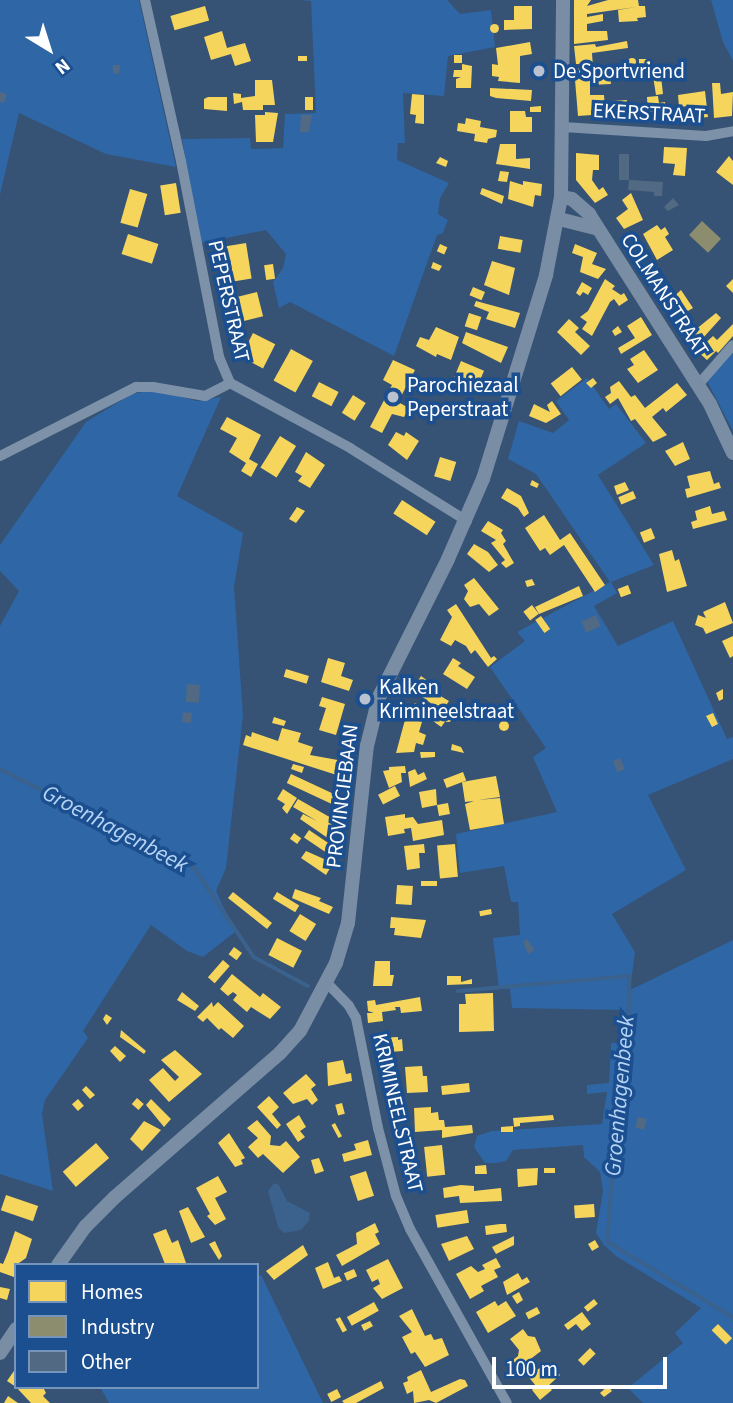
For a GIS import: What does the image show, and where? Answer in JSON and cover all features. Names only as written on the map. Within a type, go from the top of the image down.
[{"type":"main road","name":"PROVINCIEBAAN","points":[[59,1263],[85,1227],[115,1197],[280,1053],[300,1031],[328,984],[348,923],[367,746],[379,697],[467,521],[483,479],[526,342],[559,219],[563,127],[563,0]]},
{"type":"main road","name":"COLMANSTRAAT","points":[[561,197],[572,199],[589,214],[698,385],[733,453]]},
{"type":"main road","name":"COLMANSTRAAT","points":[[559,219],[596,228]]},
{"type":"main road","points":[[0,1353],[14,1332]]},
{"type":"street","name":"PEPERSTRAAT","points":[[145,0],[181,160],[219,357],[230,383],[350,448],[467,521]]},
{"type":"street","name":"EKERSTRAAT","points":[[563,127],[706,136],[733,131]]},
{"type":"street","name":"COLMANSTRAAT","points":[[698,385],[733,345]]},
{"type":"street","points":[[0,456],[136,387],[153,387],[205,396],[230,383]]},
{"type":"street","name":"KRIMINEELSTRAAT","points":[[328,984],[349,1006],[356,1018],[378,1128],[396,1196],[410,1229],[507,1403]]},
{"type":"shaded area","points":[[0,0],[139,0],[176,167],[106,154],[19,113],[0,195]]},
{"type":"shaded area","points":[[300,0],[447,0],[460,14],[491,10],[495,47],[448,56],[444,96],[403,93],[405,143],[398,143],[397,160],[449,183],[440,198],[438,214],[448,220],[443,233],[437,235],[394,356],[290,302],[279,308],[273,282],[283,268],[286,254],[266,230],[201,243],[182,139],[250,138],[251,149],[283,148],[285,114],[316,113],[311,1]]},
{"type":"shaded area","points":[[711,0],[733,0],[733,61],[723,42]]},
{"type":"shaded area","points":[[733,348],[733,431],[705,377]]},
{"type":"shaded area","points":[[587,378],[609,409],[616,404],[646,443],[598,475],[654,565],[611,582],[617,593],[594,606],[618,646],[673,621],[727,739],[733,737],[733,759],[648,795],[686,870],[612,914],[635,952],[630,990],[733,940],[733,1403],[643,1403],[628,1388],[683,1343],[675,1333],[701,1308],[616,1256],[604,1245],[596,1233],[603,1191],[600,1172],[584,1157],[583,1145],[513,1150],[506,1161],[496,1163],[485,1163],[474,1147],[477,1136],[492,1131],[602,1124],[607,1092],[587,1094],[587,1085],[609,1083],[611,1043],[623,1043],[624,1010],[512,1008],[510,989],[499,989],[493,938],[520,935],[518,902],[511,902],[504,866],[460,873],[456,834],[557,812],[533,757],[546,748],[490,667],[525,641],[517,632],[610,582],[536,474],[508,459],[519,421],[553,433],[569,420],[556,401]]},
{"type":"shaded area","points":[[153,390],[197,401],[221,397],[177,496],[243,533],[234,587],[243,715],[226,868],[216,891],[235,932],[203,957],[187,951],[151,925],[83,1031],[88,1038],[45,1100],[42,1114],[53,1191],[0,1174],[0,626],[19,591],[0,571],[0,545],[86,422],[132,394]]},
{"type":"shaded area","points":[[274,1183],[279,1185],[287,1201],[310,1213],[309,1221],[301,1230],[284,1233],[278,1227],[268,1191]]},
{"type":"shaded area","points":[[261,1275],[323,1403],[109,1403],[101,1389],[259,1389]]},
{"type":"building: Homes","points":[[574,0],[591,0],[587,6],[608,0],[638,0],[639,6],[645,6],[646,17],[637,18],[638,21],[619,22],[618,10],[636,7],[587,14],[587,17],[603,14],[603,21],[587,24],[587,31],[607,31],[608,40],[574,44]]},
{"type":"building: Homes","points":[[205,6],[209,20],[175,30],[170,16]]},
{"type":"building: Homes","points":[[514,6],[532,6],[532,29],[504,30],[504,20],[514,20]]},
{"type":"building: Homes","points":[[494,24],[498,28],[494,32],[490,28]]},
{"type":"building: Homes","points":[[222,31],[227,48],[245,43],[251,61],[235,66],[231,54],[211,60],[204,37]]},
{"type":"building: Homes","points":[[627,41],[628,48],[592,53],[593,68],[621,67],[621,77],[610,78],[611,84],[590,85],[590,95],[604,95],[605,109],[591,110],[592,115],[578,116],[574,68],[579,68],[579,64],[576,64],[574,46],[595,44],[596,47]]},
{"type":"building: Homes","points":[[530,42],[532,54],[520,56],[520,83],[498,81],[499,77],[492,76],[492,64],[498,65],[496,48]]},
{"type":"building: Homes","points":[[454,55],[462,55],[462,63],[454,63]]},
{"type":"building: Homes","points":[[298,56],[307,56],[307,61],[298,61]]},
{"type":"building: Homes","points":[[632,58],[636,62],[632,66],[628,62]]},
{"type":"building: Homes","points":[[639,59],[650,59],[650,65],[639,66]]},
{"type":"building: Homes","points":[[462,64],[472,66],[471,88],[456,88],[456,79],[461,77],[453,77],[454,70],[462,70]]},
{"type":"building: Homes","points":[[653,76],[661,76],[663,94],[656,95]]},
{"type":"building: Homes","points":[[255,80],[272,80],[275,105],[263,105],[263,110],[243,110],[242,102],[234,104],[233,93],[241,94],[241,98],[255,96]]},
{"type":"building: Homes","points":[[712,83],[720,83],[721,94],[733,92],[732,116],[714,118]]},
{"type":"building: Homes","points":[[490,88],[532,90],[531,101],[496,98],[490,96]]},
{"type":"building: Homes","points":[[705,91],[708,117],[699,118],[697,105],[679,107],[678,95]]},
{"type":"building: Homes","points":[[412,94],[424,95],[424,124],[415,123],[416,115],[410,114]]},
{"type":"building: Homes","points":[[658,96],[659,103],[665,102],[666,112],[659,113],[659,118],[648,119],[647,97]]},
{"type":"building: Homes","points":[[227,97],[227,111],[204,109],[204,99]]},
{"type":"building: Homes","points":[[305,97],[313,97],[313,110],[305,110]]},
{"type":"building: Homes","points":[[627,100],[628,115],[611,116],[610,101]]},
{"type":"building: Homes","points":[[541,106],[541,112],[530,112],[530,107]]},
{"type":"building: Homes","points":[[510,111],[525,111],[526,117],[532,117],[532,132],[510,132]]},
{"type":"building: Homes","points":[[265,112],[278,113],[273,142],[256,142],[255,115],[265,115]]},
{"type":"building: Homes","points":[[466,118],[481,121],[480,127],[497,130],[496,137],[488,139],[487,143],[474,141],[475,134],[457,131],[458,123],[465,124]]},
{"type":"building: Homes","points":[[500,144],[516,144],[516,159],[530,158],[530,169],[496,164]]},
{"type":"building: Homes","points":[[664,147],[687,148],[685,176],[673,175],[675,164],[663,163]]},
{"type":"building: Homes","points":[[576,153],[599,155],[599,170],[593,170],[592,180],[599,190],[603,187],[608,195],[595,203],[576,180]]},
{"type":"building: Homes","points":[[729,156],[733,161],[733,185],[716,172]]},
{"type":"building: Homes","points":[[440,157],[448,161],[446,167],[436,163]]},
{"type":"building: Homes","points":[[500,171],[509,172],[507,182],[498,181]]},
{"type":"building: Homes","points":[[510,181],[523,185],[523,181],[542,184],[541,196],[535,195],[533,207],[508,199]]},
{"type":"building: Homes","points":[[176,183],[181,213],[165,215],[160,186]]},
{"type":"building: Homes","points":[[482,188],[504,196],[502,204],[480,194]]},
{"type":"building: Homes","points":[[130,189],[147,194],[138,228],[120,223]]},
{"type":"building: Homes","points":[[631,193],[643,220],[624,229],[616,218],[628,209],[622,200]]},
{"type":"building: Homes","points":[[657,225],[661,230],[665,227],[669,234],[665,237],[673,250],[657,260],[643,234]]},
{"type":"building: Homes","points":[[128,234],[158,244],[152,264],[122,254]]},
{"type":"building: Homes","points":[[500,236],[523,240],[520,253],[498,249]]},
{"type":"building: Homes","points":[[246,243],[252,279],[232,282],[226,246]]},
{"type":"building: Homes","points":[[440,244],[447,247],[444,254],[437,251]]},
{"type":"building: Homes","points":[[575,244],[597,253],[592,264],[606,269],[598,279],[580,272],[583,257],[572,253]]},
{"type":"building: Homes","points":[[492,261],[515,268],[509,295],[484,285]]},
{"type":"building: Homes","points":[[433,262],[442,266],[439,271],[431,268]]},
{"type":"building: Homes","points":[[273,264],[275,279],[266,280],[264,265]]},
{"type":"building: Homes","points":[[605,279],[615,286],[612,289],[621,295],[624,293],[628,300],[619,306],[614,299],[610,302],[592,336],[582,329],[587,322],[580,317],[588,311]]},
{"type":"building: Homes","points":[[733,279],[733,293],[726,286]]},
{"type":"building: Homes","points":[[582,282],[592,288],[588,295],[583,292],[580,296],[576,293]]},
{"type":"building: Homes","points":[[473,287],[485,292],[481,300],[469,295]]},
{"type":"building: Homes","points":[[681,290],[693,308],[679,316],[669,301]]},
{"type":"building: Homes","points":[[257,292],[263,316],[235,323],[229,299]]},
{"type":"building: Homes","points":[[476,301],[520,313],[515,328],[486,319],[489,312],[474,306]]},
{"type":"building: Homes","points":[[469,313],[481,317],[477,330],[465,326]]},
{"type":"building: Homes","points":[[716,313],[721,318],[694,348],[684,339]]},
{"type":"building: Homes","points":[[641,317],[652,335],[621,354],[618,348],[635,338],[627,326]]},
{"type":"building: Homes","points":[[569,319],[579,328],[575,332],[590,346],[581,355],[557,332]]},
{"type":"building: Homes","points":[[733,324],[733,336],[718,353],[716,351],[707,360],[697,351],[713,336],[717,340]]},
{"type":"building: Homes","points":[[618,326],[622,332],[615,336],[612,331]]},
{"type":"building: Homes","points":[[436,327],[459,337],[451,360],[437,354],[436,357],[416,346],[420,337],[429,340]]},
{"type":"building: Homes","points":[[466,332],[508,347],[501,363],[462,343]]},
{"type":"building: Homes","points":[[253,333],[275,344],[263,368],[241,357]]},
{"type":"building: Homes","points":[[291,349],[313,361],[295,393],[274,380]]},
{"type":"building: Homes","points":[[644,350],[658,370],[638,383],[627,369],[634,365],[630,359]]},
{"type":"building: Homes","name":"Parochiezaal Peperstraat","points":[[393,360],[415,370],[398,402],[409,408],[404,417],[392,414],[382,433],[370,427],[392,385],[383,380]]},
{"type":"building: Homes","points":[[461,361],[484,371],[477,386],[454,377]]},
{"type":"building: Homes","points":[[572,367],[582,380],[561,396],[551,384]]},
{"type":"building: Homes","points":[[593,378],[597,383],[591,388],[586,383]]},
{"type":"building: Homes","points":[[619,381],[631,397],[635,395],[645,408],[677,383],[687,395],[666,412],[663,408],[652,417],[667,435],[653,442],[635,419],[631,421],[618,398],[610,404],[605,397],[611,393],[610,387]]},
{"type":"building: Homes","points":[[319,382],[339,392],[331,406],[312,396]]},
{"type":"building: Homes","points":[[353,395],[366,403],[355,421],[342,413]]},
{"type":"building: Homes","points":[[552,401],[561,414],[546,423],[529,416],[534,404],[550,412],[547,405]]},
{"type":"building: Homes","points":[[227,417],[261,435],[249,459],[258,464],[251,477],[241,471],[246,463],[229,452],[237,438],[220,429]]},
{"type":"building: Homes","points":[[396,432],[404,436],[406,432],[419,441],[407,460],[388,445]]},
{"type":"building: Homes","points":[[280,436],[296,446],[277,477],[260,467]]},
{"type":"building: Homes","points":[[683,442],[690,459],[675,466],[665,451]]},
{"type":"building: Homes","points":[[306,452],[325,465],[310,488],[298,481],[302,476],[295,472]]},
{"type":"building: Homes","points":[[440,457],[456,462],[450,481],[434,476]]},
{"type":"building: Homes","points":[[710,471],[714,484],[719,482],[721,488],[687,498],[685,489],[690,488],[687,476]]},
{"type":"building: Homes","points":[[532,480],[539,484],[537,488],[530,485]]},
{"type":"building: Homes","points":[[625,482],[629,490],[617,495],[614,486]]},
{"type":"building: Homes","points":[[507,488],[521,496],[529,513],[524,517],[518,508],[501,498]]},
{"type":"building: Homes","points":[[633,491],[636,498],[621,505],[618,497]]},
{"type":"building: Homes","points":[[402,500],[436,522],[427,535],[393,513]]},
{"type":"building: Homes","points":[[710,506],[712,514],[724,511],[727,520],[693,529],[691,522],[697,520],[695,511]]},
{"type":"building: Homes","points":[[297,507],[305,511],[296,523],[289,519]]},
{"type":"building: Homes","points":[[544,515],[560,540],[570,533],[605,585],[595,592],[564,545],[550,555],[545,548],[540,551],[525,528]]},
{"type":"building: Homes","points":[[488,521],[503,530],[501,533],[506,541],[503,544],[514,563],[506,568],[501,563],[505,560],[491,543],[496,540],[481,531]]},
{"type":"building: Homes","points":[[651,528],[655,538],[644,543],[640,532]]},
{"type":"building: Homes","points":[[474,544],[488,552],[498,565],[489,572],[467,554]]},
{"type":"building: Homes","points":[[672,550],[675,561],[679,559],[687,586],[667,592],[659,554]]},
{"type":"building: Homes","points":[[474,578],[499,609],[489,616],[479,604],[470,607],[464,599],[468,591],[464,585]]},
{"type":"building: Homes","points":[[532,579],[535,585],[527,587],[525,581]]},
{"type":"building: Homes","points":[[628,585],[631,593],[621,597],[618,589]]},
{"type":"building: Homes","points":[[579,586],[583,596],[539,614],[535,607]]},
{"type":"building: Homes","points":[[725,602],[733,623],[706,634],[703,628],[695,625],[698,615],[706,618],[703,612]]},
{"type":"building: Homes","points":[[456,604],[491,658],[494,656],[497,659],[488,667],[475,650],[471,654],[466,646],[455,640],[451,646],[440,640],[452,617],[447,610]]},
{"type":"building: Homes","points":[[532,605],[539,614],[530,620],[523,612]]},
{"type":"building: Homes","points":[[541,616],[550,629],[544,633],[535,620]]},
{"type":"building: Homes","points":[[733,636],[733,656],[730,658],[722,641]]},
{"type":"building: Homes","points":[[328,658],[345,663],[341,676],[353,680],[349,691],[321,682]]},
{"type":"building: Homes","points":[[453,658],[461,663],[458,666],[475,677],[467,689],[443,674]]},
{"type":"building: Homes","points":[[286,669],[309,676],[307,684],[284,677]]},
{"type":"building: Homes","points":[[421,676],[435,686],[437,694],[449,701],[442,711],[412,690]]},
{"type":"building: Homes","points":[[723,689],[723,699],[719,701],[716,693]]},
{"type":"building: Homes","points":[[322,697],[345,704],[336,735],[319,730],[326,708],[319,706]]},
{"type":"building: Homes","points":[[415,703],[422,707],[419,712],[424,715],[419,732],[426,735],[423,745],[416,743],[414,752],[396,753],[409,705],[412,707]]},
{"type":"building: Homes","points":[[434,713],[445,721],[441,727],[430,719]]},
{"type":"building: Homes","points":[[713,713],[718,724],[712,727],[706,716]]},
{"type":"building: Homes","points":[[448,714],[452,718],[448,722],[444,718]]},
{"type":"building: Homes","points":[[274,717],[286,721],[284,726],[272,723]]},
{"type":"building: Homes","points":[[504,721],[508,722],[508,730],[504,731],[500,730],[499,726],[500,722]]},
{"type":"building: Homes","points":[[282,728],[301,733],[298,742],[313,747],[310,755],[349,762],[346,778],[243,745],[246,735],[251,737],[252,732],[278,741]]},
{"type":"building: Homes","points":[[452,744],[461,747],[464,753],[451,750]]},
{"type":"building: Homes","points":[[420,752],[435,752],[435,757],[421,758]]},
{"type":"building: Homes","points":[[293,764],[304,767],[302,773],[291,769]]},
{"type":"building: Homes","points":[[405,766],[406,773],[401,773],[402,782],[389,788],[383,771],[389,770],[389,767]]},
{"type":"building: Homes","points":[[415,769],[418,775],[424,772],[427,779],[410,787],[408,772]]},
{"type":"building: Homes","points":[[463,772],[466,780],[447,788],[443,780]]},
{"type":"building: Homes","points":[[291,774],[338,796],[334,805],[287,783]]},
{"type":"building: Homes","points":[[496,776],[500,797],[478,800],[500,798],[504,824],[470,830],[465,804],[474,801],[465,802],[462,782]]},
{"type":"building: Homes","points":[[395,786],[400,796],[383,804],[378,795]]},
{"type":"building: Homes","points":[[283,789],[297,798],[287,814],[282,808],[285,804],[277,799]]},
{"type":"building: Homes","points":[[436,789],[437,805],[422,808],[419,792]]},
{"type":"building: Homes","points":[[298,799],[340,823],[332,841],[300,819],[303,814],[317,821],[293,807]]},
{"type":"building: Homes","points":[[448,803],[450,814],[439,816],[437,805]]},
{"type":"building: Homes","points":[[405,814],[405,818],[413,817],[418,824],[442,820],[444,835],[413,841],[411,828],[404,829],[405,833],[388,836],[385,817]]},
{"type":"building: Homes","points":[[309,830],[340,851],[335,858],[304,837]]},
{"type":"building: Homes","points":[[294,833],[301,838],[297,844],[290,839]]},
{"type":"building: Homes","points":[[424,844],[425,853],[419,853],[420,868],[407,870],[404,846]]},
{"type":"building: Homes","points":[[455,844],[458,877],[440,878],[437,846]]},
{"type":"building: Homes","points":[[306,851],[333,863],[326,875],[301,858]]},
{"type":"building: Homes","points":[[421,881],[437,881],[437,886],[421,886]]},
{"type":"building: Homes","points":[[397,885],[413,886],[412,905],[396,904]]},
{"type":"building: Homes","points":[[295,889],[321,898],[319,901],[333,907],[329,914],[292,898]]},
{"type":"building: Homes","points":[[233,892],[272,923],[267,929],[228,898]]},
{"type":"building: Homes","points":[[277,892],[299,905],[295,912],[273,899]]},
{"type":"building: Homes","points":[[491,909],[492,914],[480,916],[479,911]]},
{"type":"building: Homes","points":[[300,914],[316,924],[306,941],[289,931]]},
{"type":"building: Homes","points":[[391,917],[426,920],[421,938],[394,935],[395,928],[390,928]]},
{"type":"building: Homes","points":[[277,938],[302,951],[293,968],[268,955]]},
{"type":"building: Homes","points":[[234,947],[242,953],[237,960],[229,954]]},
{"type":"building: Homes","points":[[223,960],[230,966],[215,983],[208,977]]},
{"type":"building: Homes","points":[[375,961],[390,961],[390,975],[394,975],[392,986],[373,986]]},
{"type":"building: Homes","points":[[232,974],[260,997],[263,993],[281,1007],[270,1019],[251,1007],[247,1012],[233,1000],[237,995],[233,992],[228,996],[220,989]]},
{"type":"building: Homes","points":[[447,976],[461,976],[461,982],[472,979],[472,984],[447,985]]},
{"type":"building: Homes","points":[[182,992],[199,1006],[195,1011],[177,1000]]},
{"type":"building: Homes","points":[[493,993],[494,1031],[459,1032],[459,1004],[466,1004],[465,994]]},
{"type":"building: Homes","points":[[420,997],[422,1011],[401,1013],[400,1007],[395,1007],[396,1010],[382,1012],[383,1021],[368,1023],[367,1013],[374,1013],[368,1011],[367,1001],[375,1000],[376,1005]]},
{"type":"building: Homes","points":[[212,1002],[213,1007],[218,1002],[244,1026],[233,1038],[221,1028],[219,1030],[207,1018],[203,1022],[197,1017]]},
{"type":"building: Homes","points":[[106,1014],[112,1018],[107,1025],[103,1019]]},
{"type":"building: Homes","points":[[121,1030],[146,1051],[144,1054],[120,1037]]},
{"type":"building: Homes","points":[[398,1037],[398,1040],[402,1039],[403,1051],[376,1053],[375,1038]]},
{"type":"building: Homes","points":[[115,1046],[126,1056],[120,1062],[110,1051]]},
{"type":"building: Homes","points":[[175,1050],[202,1074],[169,1102],[149,1080],[163,1068],[175,1081],[179,1077],[161,1060]]},
{"type":"building: Homes","points":[[343,1060],[346,1074],[351,1073],[352,1081],[328,1086],[327,1063]]},
{"type":"building: Homes","points":[[422,1066],[423,1076],[427,1076],[428,1092],[407,1093],[405,1067]]},
{"type":"building: Homes","points":[[306,1074],[316,1085],[311,1089],[318,1100],[312,1105],[307,1099],[293,1104],[283,1093]]},
{"type":"building: Homes","points":[[469,1083],[470,1092],[442,1095],[441,1086]]},
{"type":"building: Homes","points":[[86,1086],[95,1095],[90,1099],[82,1090]]},
{"type":"building: Homes","points":[[269,1096],[279,1107],[272,1114],[281,1125],[277,1129],[257,1107]]},
{"type":"building: Homes","points":[[137,1098],[144,1104],[139,1110],[132,1104]]},
{"type":"building: Homes","points":[[78,1099],[84,1106],[78,1111],[72,1104]]},
{"type":"building: Homes","points":[[151,1099],[171,1119],[164,1127],[146,1105]]},
{"type":"building: Homes","points":[[342,1103],[345,1114],[338,1115],[335,1105]]},
{"type":"building: Homes","points":[[431,1107],[431,1113],[438,1112],[439,1120],[444,1120],[445,1127],[472,1125],[473,1133],[442,1138],[442,1130],[415,1132],[414,1108]]},
{"type":"building: Homes","points":[[299,1115],[306,1127],[300,1131],[305,1137],[298,1142],[286,1124]]},
{"type":"building: Homes","points":[[553,1115],[554,1120],[520,1123],[520,1126],[514,1127],[513,1118]]},
{"type":"building: Homes","points":[[257,1120],[271,1136],[270,1145],[280,1146],[286,1141],[300,1157],[283,1173],[263,1154],[258,1158],[248,1147],[258,1138],[247,1128]]},
{"type":"building: Homes","points":[[144,1121],[161,1130],[142,1151],[130,1139]]},
{"type":"building: Homes","points":[[335,1123],[342,1136],[339,1138],[331,1125]]},
{"type":"building: Homes","points":[[513,1126],[513,1132],[501,1132],[501,1127]]},
{"type":"building: Homes","points":[[229,1133],[245,1158],[241,1160],[243,1164],[235,1167],[218,1143]]},
{"type":"building: Homes","points":[[368,1140],[372,1155],[344,1162],[342,1154],[356,1150],[354,1144]]},
{"type":"building: Homes","points":[[96,1143],[109,1158],[76,1187],[63,1172]]},
{"type":"building: Homes","points":[[442,1145],[445,1175],[427,1177],[424,1147]]},
{"type":"building: Homes","points":[[319,1158],[324,1171],[315,1174],[311,1160]]},
{"type":"building: Homes","points":[[486,1165],[487,1174],[475,1174],[475,1166]]},
{"type":"building: Homes","points":[[538,1168],[537,1185],[518,1187],[517,1169]]},
{"type":"building: Homes","points":[[544,1168],[555,1168],[555,1173],[544,1173]]},
{"type":"building: Homes","points":[[366,1171],[374,1196],[358,1201],[350,1176]]},
{"type":"building: Homes","points":[[218,1176],[227,1192],[215,1198],[226,1219],[215,1225],[207,1216],[210,1214],[196,1188]]},
{"type":"building: Homes","points":[[474,1186],[474,1191],[501,1188],[502,1201],[460,1203],[459,1196],[444,1198],[443,1188]]},
{"type":"building: Homes","points":[[6,1195],[38,1206],[33,1221],[1,1210]]},
{"type":"building: Homes","points":[[594,1204],[595,1217],[575,1218],[574,1205]]},
{"type":"building: Homes","points":[[188,1207],[205,1237],[191,1243],[179,1211]]},
{"type":"building: Homes","points":[[467,1210],[469,1223],[437,1228],[435,1215]]},
{"type":"building: Homes","points":[[375,1223],[379,1232],[375,1234],[380,1244],[342,1266],[336,1255],[357,1244],[356,1233]]},
{"type":"building: Homes","points":[[506,1224],[507,1232],[486,1235],[485,1226]]},
{"type":"building: Homes","points":[[166,1229],[172,1243],[178,1240],[186,1263],[165,1263],[153,1234]]},
{"type":"building: Homes","points":[[15,1231],[32,1239],[26,1258],[14,1263],[14,1277],[0,1272],[0,1263],[3,1264]]},
{"type":"building: Homes","points":[[467,1236],[474,1249],[449,1261],[441,1244]]},
{"type":"building: Homes","points":[[514,1236],[514,1245],[496,1254],[492,1247]]},
{"type":"building: Homes","points":[[595,1240],[599,1247],[592,1251],[588,1244]]},
{"type":"building: Homes","points":[[215,1241],[222,1256],[219,1260],[209,1244]]},
{"type":"building: Homes","points":[[303,1245],[308,1255],[274,1280],[266,1271]]},
{"type":"building: Homes","points":[[496,1258],[501,1267],[494,1270],[498,1277],[481,1286],[484,1291],[470,1299],[456,1274],[471,1266],[478,1272],[485,1269],[482,1265]]},
{"type":"building: Homes","points":[[388,1259],[403,1288],[382,1299],[373,1288],[380,1284],[378,1279],[372,1282],[366,1270]]},
{"type":"building: Homes","points":[[328,1262],[334,1278],[339,1276],[342,1281],[323,1289],[315,1268]]},
{"type":"building: Homes","points":[[354,1269],[357,1276],[347,1281],[344,1273]]},
{"type":"building: Homes","points":[[518,1273],[522,1280],[527,1277],[530,1282],[507,1295],[503,1282]]},
{"type":"building: Homes","points":[[0,1287],[10,1289],[7,1300],[0,1298]]},
{"type":"building: Homes","points":[[519,1292],[523,1300],[517,1304],[512,1296]]},
{"type":"building: Homes","points":[[594,1299],[598,1304],[588,1312],[584,1307]]},
{"type":"building: Homes","points":[[495,1301],[498,1306],[506,1301],[516,1316],[488,1333],[476,1312]]},
{"type":"building: Homes","points":[[374,1302],[379,1311],[352,1326],[347,1317]]},
{"type":"building: Homes","points":[[537,1307],[540,1313],[529,1319],[525,1313]]},
{"type":"building: Homes","points":[[412,1309],[425,1336],[431,1334],[434,1340],[442,1338],[449,1355],[425,1367],[415,1352],[411,1354],[402,1337],[412,1332],[399,1316]]},
{"type":"building: Homes","points":[[582,1312],[591,1324],[582,1331],[576,1324],[568,1330],[564,1325]]},
{"type":"building: Homes","points":[[340,1317],[347,1330],[343,1333],[336,1319]]},
{"type":"building: Homes","points":[[370,1321],[373,1326],[364,1331],[361,1325]]},
{"type":"building: Homes","points":[[718,1324],[732,1338],[726,1345],[712,1330]]},
{"type":"building: Homes","points":[[523,1329],[528,1336],[535,1337],[541,1351],[519,1368],[513,1360],[518,1356],[519,1350],[510,1339]]},
{"type":"building: Homes","points":[[590,1348],[596,1354],[584,1366],[578,1360]]},
{"type":"building: Homes","points":[[544,1366],[548,1371],[552,1367],[560,1375],[548,1386],[552,1390],[540,1400],[532,1390],[536,1386],[527,1375]]},
{"type":"building: Homes","points":[[421,1370],[431,1392],[460,1379],[465,1380],[468,1386],[436,1403],[429,1400],[414,1403],[413,1391],[407,1394],[403,1383],[408,1381],[407,1377]]},
{"type":"building: Homes","points":[[14,1371],[14,1386],[7,1381]]},
{"type":"building: Homes","points":[[381,1381],[384,1388],[356,1403],[342,1401]]},
{"type":"building: Homes","points":[[608,1386],[612,1391],[604,1397],[600,1393]]},
{"type":"building: Homes","points":[[18,1389],[44,1389],[46,1393],[43,1396],[50,1403],[31,1403]]},
{"type":"building: Homes","points":[[337,1389],[341,1397],[331,1402],[327,1394]]},
{"type":"building: Homes","points":[[8,1396],[18,1403],[4,1403]]},
{"type":"building: Industry","points":[[702,221],[721,239],[708,253],[689,235]]},
{"type":"building: Other","points":[[113,65],[120,65],[119,74],[113,73]]},
{"type":"building: Other","points":[[0,92],[7,94],[4,103],[0,102]]},
{"type":"building: Other","points":[[301,115],[312,115],[309,132],[300,132]]},
{"type":"building: Other","points":[[619,154],[629,154],[629,180],[619,180]]},
{"type":"building: Other","points":[[629,180],[663,182],[662,196],[654,196],[654,192],[628,190]]},
{"type":"building: Other","points":[[673,198],[679,205],[668,211],[664,207]]},
{"type":"building: Other","points":[[596,615],[601,626],[586,632],[581,622]]},
{"type":"building: Other","points":[[187,684],[200,685],[199,703],[186,702]]},
{"type":"building: Other","points":[[183,712],[192,713],[191,723],[182,722]]},
{"type":"building: Other","points":[[620,758],[625,769],[618,772],[613,761]]},
{"type":"building: Other","points":[[527,939],[535,950],[528,954],[523,942]]},
{"type":"building: Other","points":[[638,1117],[647,1119],[644,1130],[636,1128]]},
{"type":"waterway","name":"Groenhagenbeek","points":[[0,769],[194,867],[254,957],[308,986]]},
{"type":"waterway","name":"Groenhagenbeek","points":[[458,991],[630,976],[629,1017],[619,1087],[608,1242],[733,1317]]},
{"type":"place","name":"De Sportvriend","points":[[539,71]]},
{"type":"place","name":"Parochiezaal Peperstraat","points":[[393,397]]},
{"type":"place","name":"Kalken Krimineelstraat","points":[[365,699]]}]
